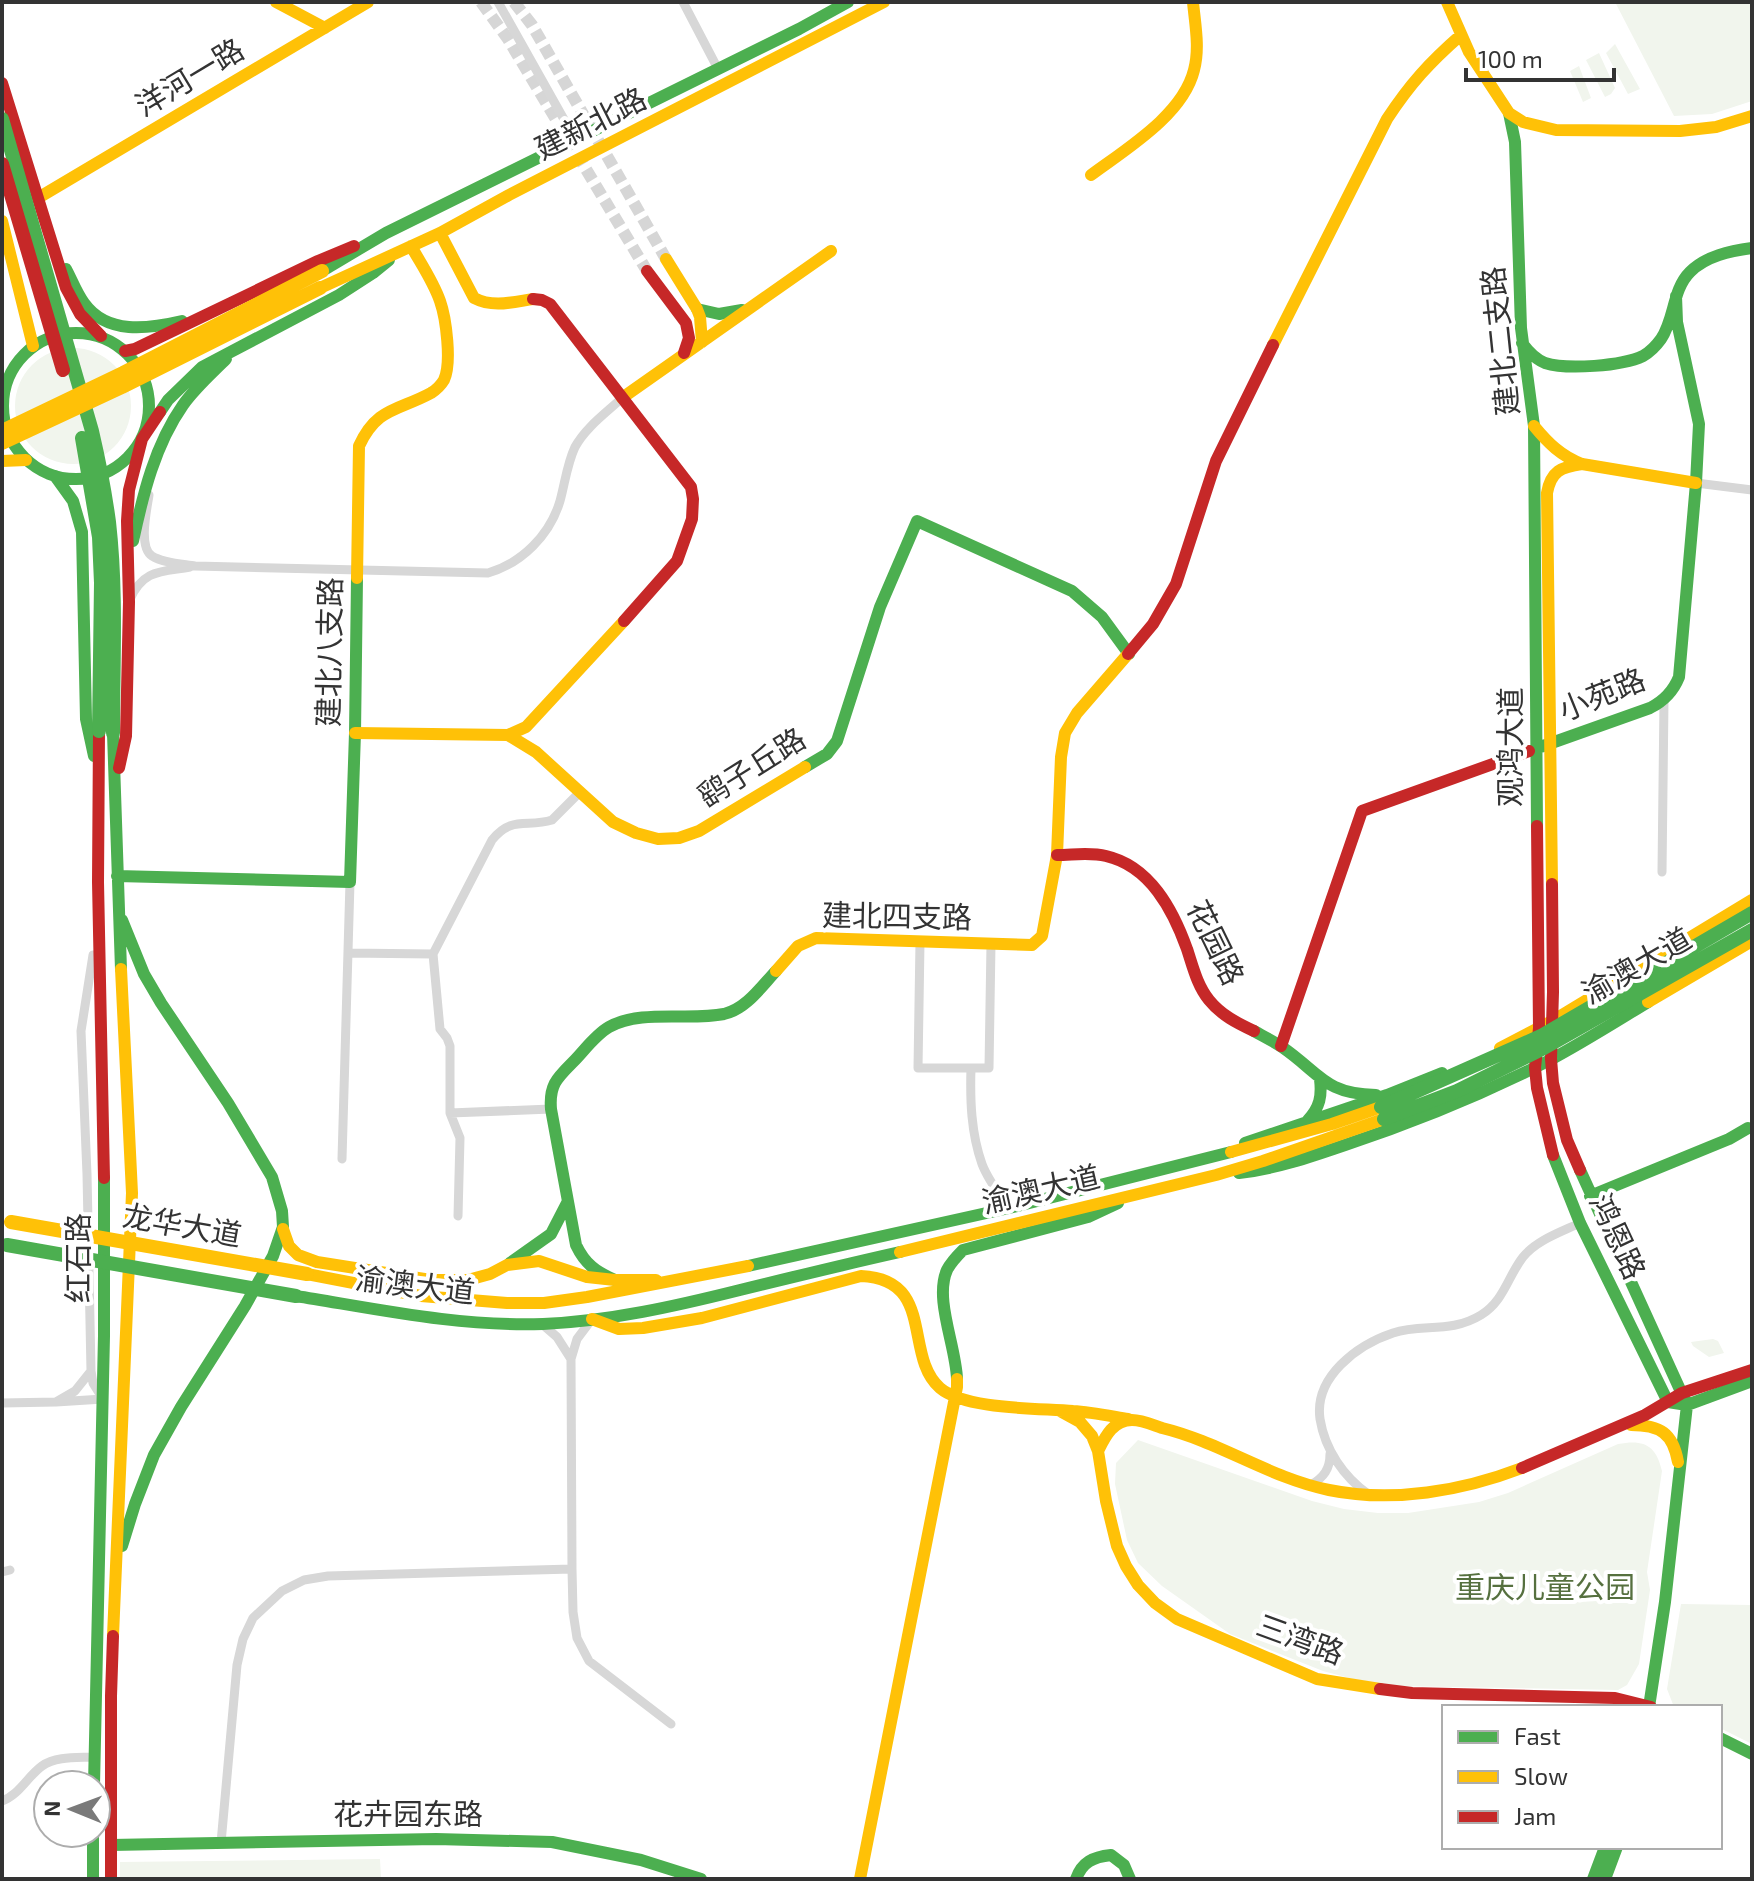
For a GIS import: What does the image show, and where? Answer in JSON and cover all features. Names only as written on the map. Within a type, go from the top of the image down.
[{"type":"main road","points":[[276,2],[325,28]]},
{"type":"main road","name":"洋河一路","points":[[38,198],[368,2]]},
{"type":"main road","name":"建新北路","points":[[2,431],[123,373],[322,271],[386,233],[848,2]]},
{"type":"main road","name":"建新北路","points":[[2,443],[440,233],[884,2]]},
{"type":"main road","points":[[1091,175],[1165,117],[1185,93],[1194,71],[1196,42],[1193,2]]},
{"type":"main road","points":[[1447,2],[1469,52],[1509,113],[1523,122],[1556,130],[1680,131],[1716,127],[1752,116]]},
{"type":"main road","name":"建北四支路","points":[[615,1280],[586,1265],[576,1245],[551,1109],[550,1095],[555,1081],[605,1029],[619,1022],[725,1014],[739,1008],[753,997],[798,946],[816,938],[1032,945],[1042,936],[1057,855],[1061,757],[1065,733],[1077,713],[1153,624],[1176,584],[1216,461],[1387,119],[1432,60],[1461,35]]},
{"type":"main road","points":[[2,83],[74,306],[103,338],[125,351],[140,370],[149,394],[148,420],[129,490],[126,736],[107,785]]},
{"type":"main road","name":"建北二支路","points":[[1509,113],[1515,142],[1522,343],[1534,426],[1559,454],[1582,464],[1696,483]]},
{"type":"main road","points":[[2,119],[103,479],[113,581],[106,732]]},
{"type":"main road","points":[[2,164],[82,433],[91,482],[99,537],[106,732]]},
{"type":"main road","points":[[2,221],[33,346]]},
{"type":"main road","points":[[125,351],[216,312],[318,261],[386,233]]},
{"type":"main road","points":[[355,733],[508,735],[526,727],[677,561],[692,519],[691,487],[550,304],[535,299],[480,302],[474,298],[440,233]]},
{"type":"main road","points":[[50,238],[85,305],[98,318],[116,326],[156,328],[216,312]]},
{"type":"main road","points":[[103,338],[70,333],[46,339],[33,346],[17,363],[6,386],[4,415],[12,441],[26,460],[47,474],[70,480],[95,477],[118,467],[142,439],[168,400],[202,367],[339,295],[406,248]]},
{"type":"main road","name":"建北八支路","points":[[350,882],[359,446],[364,431],[379,416],[439,388],[447,370],[441,302],[406,248]]},
{"type":"main road","points":[[1522,343],[1535,357],[1556,365],[1571,366],[1643,355],[1659,343],[1685,277],[1699,264],[1731,251],[1752,248]]},
{"type":"main road","points":[[622,398],[831,251]]},
{"type":"main road","points":[[666,259],[697,309],[702,342]]},
{"type":"main road","points":[[647,271],[689,330],[688,346],[682,355]]},
{"type":"main road","name":"小苑路","points":[[1281,1046],[1362,811],[1650,708],[1664,700],[1675,687],[1680,670],[1699,424],[1677,322],[1676,296]]},
{"type":"main road","points":[[697,309],[724,315],[752,307]]},
{"type":"main road","points":[[129,568],[144,489],[170,428],[193,392],[234,350]]},
{"type":"main road","name":"观鸿大道","points":[[1534,426],[1554,1020],[1551,1059]]},
{"type":"main road","points":[[2,461],[26,460]]},
{"type":"main road","name":"观鸿大道","points":[[1535,1068],[1539,1028],[1547,493],[1553,475],[1559,469],[1582,464]]},
{"type":"main road","points":[[55,476],[73,501],[82,532],[86,719],[107,785]]},
{"type":"main road","name":"鹞子丘路","points":[[508,735],[536,752],[613,822],[658,839],[679,838],[699,831],[827,754],[837,741],[880,607],[917,521],[1072,591],[1102,617],[1129,654]]},
{"type":"main road","points":[[535,717],[532,740],[536,752]]},
{"type":"main road","name":"红石路","points":[[94,1769],[105,1211],[99,922],[107,785],[106,732]]},
{"type":"main road","name":"红石路","points":[[107,785],[117,876],[132,1193],[111,1696],[111,1769]]},
{"type":"main road","name":"花园路","points":[[1057,855],[1105,856],[1127,864],[1146,879],[1163,899],[1178,924],[1198,980],[1209,1000],[1225,1015],[1281,1046],[1331,1087],[1360,1095],[1384,1107]]},
{"type":"main road","points":[[117,876],[350,882]]},
{"type":"main road","points":[[1213,1156],[1304,1124],[1384,1107],[1554,1020],[1752,900]]},
{"type":"main road","name":"红石路","points":[[118,1560],[154,1455],[252,1294],[273,1256],[283,1227],[282,1211],[272,1177],[144,974],[119,913]]},
{"type":"main road","name":"渝澳大道","points":[[296,1296],[417,1316],[504,1323],[542,1324],[592,1319],[679,1305],[1216,1175],[1322,1141],[1384,1107],[1541,1036],[1752,913]]},
{"type":"main road","name":"渝澳大道","points":[[307,1274],[421,1296],[544,1303],[702,1276],[1009,1208],[1332,1124],[1384,1107],[1457,1091],[1544,1048],[1752,930]]},
{"type":"main road","points":[[1216,1175],[1259,1171],[1306,1158],[1388,1131],[1495,1087],[1551,1059],[1752,941]]},
{"type":"main road","points":[[1481,1057],[1493,1059],[1500,1066],[1500,1079],[1495,1087]]},
{"type":"main road","name":"鸿恩路","points":[[1551,1059],[1559,1112],[1567,1140],[1684,1399]]},
{"type":"main road","name":"鸿恩路","points":[[1535,1068],[1550,1147],[1561,1179],[1668,1402]]},
{"type":"main road","points":[[1304,1124],[1317,1111],[1320,1103],[1320,1079]]},
{"type":"main road","points":[[1590,1196],[1729,1139],[1748,1128]]},
{"type":"main road","points":[[859,1876],[957,1387],[956,1363],[943,1301],[945,1272],[963,1250],[1088,1217],[1138,1194]]},
{"type":"main road","points":[[283,1227],[289,1246],[298,1255],[317,1262],[431,1280],[468,1280],[507,1265],[551,1234],[567,1203]]},
{"type":"main road","name":"龙华大道","points":[[6,1221],[307,1274]]},
{"type":"main road","name":"龙华大道","points":[[5,1244],[296,1296]]},
{"type":"main road","points":[[507,1265],[539,1261],[587,1277],[675,1280]]},
{"type":"main road","points":[[592,1319],[619,1329],[643,1328],[702,1318],[861,1276],[873,1276],[895,1287],[911,1304],[927,1368],[937,1387],[945,1393],[994,1406],[1071,1411],[1131,1420],[1188,1434],[1311,1485],[1370,1495],[1432,1493],[1461,1488],[1519,1469],[1622,1426],[1668,1402],[1752,1381]]},
{"type":"main road","points":[[1684,1399],[1752,1370]]},
{"type":"main road","points":[[1645,1415],[1656,1400],[1656,1379]]},
{"type":"main road","points":[[1649,1705],[1680,1473],[1684,1399]]},
{"type":"main road","points":[[1060,1411],[1089,1429],[1098,1451]]},
{"type":"main road","points":[[1098,1451],[1106,1434],[1116,1425],[1131,1420]]},
{"type":"main road","points":[[1622,1426],[1654,1426],[1664,1432],[1672,1440],[1680,1473]]},
{"type":"main road","name":"三湾路","points":[[1098,1451],[1113,1532],[1125,1568],[1159,1607],[1177,1619],[1317,1679],[1347,1685],[1412,1693],[1615,1698],[1641,1705]]},
{"type":"main road","points":[[1722,1739],[1752,1754]]},
{"type":"main road","name":"花卉园东路","points":[[112,1845],[436,1839],[552,1842],[641,1860],[701,1879]]},
{"type":"main road","points":[[93,1849],[93,1879]]},
{"type":"main road","name":"红石路","points":[[111,1849],[111,1879]]},
{"type":"main road","points":[[1593,1879],[1604,1849]]},
{"type":"main road","points":[[1605,1879],[1616,1849]]},
{"type":"main road","points":[[1076,1879],[1082,1864],[1094,1856],[1111,1855],[1124,1865],[1130,1879]]},
{"type":"street","points":[[498,2],[575,139]]},
{"type":"street","points":[[683,2],[718,69]]},
{"type":"street","points":[[155,464],[144,537],[147,551],[159,559],[195,566],[488,573],[516,561],[546,531],[554,518],[576,446],[586,431],[622,398]]},
{"type":"street","name":"建北二支路","points":[[1696,483],[1751,489]]},
{"type":"street","points":[[129,602],[136,585],[151,574],[195,566]]},
{"type":"street","points":[[1662,872],[1664,700]]},
{"type":"street","points":[[458,1216],[460,1138],[450,1113],[450,1046],[440,1029],[433,954],[499,831],[514,823],[552,820],[580,792]]},
{"type":"street","points":[[342,1159],[350,882]]},
{"type":"street","points":[[2,1403],[103,1399],[93,1383],[91,1371],[81,1031],[99,922]]},
{"type":"street","points":[[920,942],[918,1068],[989,1068],[991,944]]},
{"type":"street","points":[[348,953],[433,954]]},
{"type":"street","points":[[971,1068],[970,1108],[978,1152],[990,1179],[1009,1208]]},
{"type":"street","points":[[450,1113],[551,1109]]},
{"type":"street","points":[[1370,1495],[1349,1478],[1330,1450],[1321,1423],[1319,1406],[1325,1387],[1340,1365],[1392,1333],[1444,1328],[1478,1317],[1491,1309],[1501,1297],[1528,1251],[1580,1223]]},
{"type":"street","points":[[592,1319],[577,1339],[571,1359],[572,1569],[577,1638],[589,1661],[671,1724]]},
{"type":"street","points":[[542,1324],[557,1337],[571,1359]]},
{"type":"street","points":[[56,1402],[75,1391],[91,1371]]},
{"type":"street","points":[[1311,1485],[1327,1472],[1330,1450]]},
{"type":"street","points":[[221,1843],[237,1665],[243,1639],[253,1618],[282,1591],[304,1580],[328,1576],[572,1569]]},
{"type":"street","points":[[2,1801],[11,1798],[42,1766],[56,1759],[94,1757]]},
{"type":"green space","points":[[1615,2],[1752,2],[1752,101],[1712,114],[1674,116]]},
{"type":"green space","points":[[1615,44],[1640,89],[1628,94],[1606,53]]},
{"type":"green space","points":[[1599,53],[1615,88],[1605,97],[1586,60]]},
{"type":"green space","points":[[1579,66],[1591,98],[1583,102],[1570,71]]},
{"type":"green space","points":[[73,348],[95,352],[114,365],[127,384],[131,406],[127,428],[114,447],[95,460],[73,464],[51,460],[32,447],[19,428],[15,406],[19,384],[32,365],[51,352]]},
{"type":"green space","points":[[1718,1341],[1724,1353],[1709,1357],[1691,1342]]},
{"type":"green space","name":"重庆儿童公园","points":[[1138,1440],[1312,1501],[1378,1513],[1408,1513],[1479,1502],[1508,1493],[1618,1444],[1642,1443],[1656,1455],[1662,1471],[1647,1572],[1650,1590],[1639,1664],[1627,1685],[1618,1690],[1394,1686],[1323,1671],[1230,1634],[1162,1586],[1138,1563],[1127,1540],[1115,1484],[1116,1463]]},
{"type":"green space","name":"重庆儿童公园","points":[[1681,1604],[1752,1605],[1752,1744],[1722,1729],[1722,1705],[1673,1705],[1667,1689]]},
{"type":"green space","points":[[380,1859],[381,1879],[120,1879],[120,1862]]},
{"type":"tunnel","points":[[481,2],[508,39],[647,271]]},
{"type":"tunnel","points":[[514,2],[532,25],[666,259]]},
{"type":"traffic: fast","points":[[322,271],[386,233],[848,2]]},
{"type":"traffic: fast","points":[[1509,113],[1515,142],[1521,328],[1534,426],[1537,826]]},
{"type":"traffic: fast","points":[[2,119],[92,431],[104,488],[113,575],[113,733]]},
{"type":"traffic: fast","points":[[1522,343],[1538,359],[1555,365],[1609,364],[1643,356],[1666,331],[1680,287],[1696,266],[1711,258],[1752,248]]},
{"type":"traffic: fast","points":[[160,412],[202,367],[339,295],[389,260]]},
{"type":"traffic: fast","points":[[66,269],[84,303],[104,320],[129,327],[182,321]]},
{"type":"traffic: fast","points":[[1529,751],[1650,708],[1668,696],[1679,677],[1699,424],[1677,322],[1676,296]]},
{"type":"traffic: fast","points":[[697,309],[719,314],[742,310]]},
{"type":"traffic: fast","points":[[76,333],[104,339],[127,355],[143,378],[149,406],[143,434],[127,457],[104,473],[76,479],[48,473],[25,457],[9,434],[3,406],[9,378],[25,355],[48,339],[76,333]]},
{"type":"traffic: fast","points":[[133,541],[146,488],[173,420],[203,381],[226,359]]},
{"type":"traffic: fast","points":[[82,438],[99,537],[99,731]]},
{"type":"traffic: fast","points":[[55,476],[73,501],[82,532],[86,719],[94,756]]},
{"type":"traffic: fast","points":[[805,767],[827,754],[837,741],[880,607],[917,521],[1072,591],[1102,617],[1129,654]]},
{"type":"traffic: fast","points":[[117,876],[350,882],[357,578]]},
{"type":"traffic: fast","points":[[113,733],[121,969]]},
{"type":"traffic: fast","points":[[1381,1107],[1541,1036],[1752,913]]},
{"type":"traffic: fast","points":[[122,920],[144,974],[272,1177],[282,1211],[283,1227],[273,1256],[245,1306],[154,1455],[122,1546]]},
{"type":"traffic: fast","points":[[1384,1119],[1457,1091],[1544,1048],[1752,930]]},
{"type":"traffic: fast","points":[[615,1280],[592,1267],[576,1245],[551,1109],[555,1082],[609,1027],[636,1018],[724,1014],[753,997],[776,971]]},
{"type":"traffic: fast","points":[[1239,1173],[1306,1158],[1448,1107],[1548,1061],[1648,1002]]},
{"type":"traffic: fast","points":[[1254,1031],[1282,1047],[1333,1086],[1359,1094],[1376,1095]]},
{"type":"traffic: fast","points":[[1245,1143],[1442,1073]]},
{"type":"traffic: fast","points":[[1308,1120],[1319,1101],[1320,1079]]},
{"type":"traffic: fast","points":[[1590,1196],[1729,1139],[1748,1128]]},
{"type":"traffic: fast","points":[[748,1266],[1009,1208],[1231,1152]]},
{"type":"traffic: fast","points":[[1553,1155],[1580,1223],[1668,1402],[1687,1405],[1752,1381]]},
{"type":"traffic: fast","points":[[1580,1170],[1687,1405],[1665,1602],[1649,1705]]},
{"type":"traffic: fast","points":[[94,1769],[104,1336],[104,1178]]},
{"type":"traffic: fast","points":[[510,1263],[551,1234],[567,1203]]},
{"type":"traffic: fast","points":[[957,1379],[943,1295],[947,1270],[956,1257],[963,1250],[1088,1217],[1118,1203]]},
{"type":"traffic: fast","points":[[7,1245],[296,1296]]},
{"type":"traffic: fast","points":[[296,1296],[450,1320],[543,1324],[667,1307],[900,1252]]},
{"type":"traffic: fast","points":[[1722,1739],[1752,1754]]},
{"type":"traffic: fast","points":[[112,1845],[436,1839],[552,1842],[641,1860],[701,1879]]},
{"type":"traffic: fast","points":[[93,1849],[93,1879]]},
{"type":"traffic: fast","points":[[1593,1879],[1604,1849]]},
{"type":"traffic: fast","points":[[1605,1879],[1616,1849]]},
{"type":"traffic: fast","points":[[1076,1879],[1089,1861],[1111,1855],[1124,1865],[1130,1879]]},
{"type":"traffic: slow","points":[[276,2],[325,28]]},
{"type":"traffic: slow","points":[[38,198],[368,2]]},
{"type":"traffic: slow","points":[[320,288],[440,233],[884,2]]},
{"type":"traffic: slow","points":[[1091,175],[1152,130],[1188,86],[1197,53],[1193,2]]},
{"type":"traffic: slow","points":[[1447,2],[1469,52],[1509,113],[1523,122],[1556,130],[1680,131],[1716,127],[1752,116]]},
{"type":"traffic: slow","points":[[1273,345],[1387,119],[1421,74],[1461,35]]},
{"type":"traffic: slow","points":[[2,221],[33,346]]},
{"type":"traffic: slow","points":[[440,233],[474,298],[496,304],[533,299]]},
{"type":"traffic: slow","points":[[357,578],[359,446],[381,417],[433,392],[443,382],[448,363],[442,309],[434,286],[411,246]]},
{"type":"traffic: slow","points":[[622,398],[831,251]]},
{"type":"traffic: slow","points":[[666,259],[697,309],[702,342]]},
{"type":"traffic: slow","points":[[2,431],[322,271]]},
{"type":"traffic: slow","points":[[2,443],[320,288]]},
{"type":"traffic: slow","points":[[1534,426],[1555,448],[1582,464],[1696,483]]},
{"type":"traffic: slow","points":[[2,461],[26,460]]},
{"type":"traffic: slow","points":[[1552,884],[1547,493],[1558,471],[1582,464]]},
{"type":"traffic: slow","points":[[355,733],[508,735],[526,727],[624,621]]},
{"type":"traffic: slow","points":[[776,971],[798,946],[816,938],[1032,945],[1042,936],[1057,855],[1061,757],[1065,733],[1077,713],[1128,654]]},
{"type":"traffic: slow","points":[[508,735],[536,752],[613,822],[658,839],[679,838],[699,831],[805,767]]},
{"type":"traffic: slow","points":[[1500,1048],[1554,1020],[1752,900]]},
{"type":"traffic: slow","points":[[1648,1002],[1752,941]]},
{"type":"traffic: slow","points":[[113,1636],[132,1193],[121,969]]},
{"type":"traffic: slow","points":[[1231,1152],[1381,1107]]},
{"type":"traffic: slow","points":[[900,1252],[1216,1175],[1384,1119]]},
{"type":"traffic: slow","points":[[11,1222],[307,1274]]},
{"type":"traffic: slow","points":[[283,1229],[289,1246],[298,1255],[317,1262],[431,1280],[468,1280],[507,1265],[539,1261],[587,1277],[656,1280]]},
{"type":"traffic: slow","points":[[307,1274],[421,1296],[544,1303],[748,1266]]},
{"type":"traffic: slow","points":[[592,1319],[619,1329],[643,1328],[702,1318],[861,1276],[884,1280],[900,1290],[909,1304],[929,1374],[940,1388],[952,1395],[984,1404],[1128,1419]]},
{"type":"traffic: slow","points":[[860,1879],[957,1379]]},
{"type":"traffic: slow","points":[[1060,1411],[1080,1422],[1092,1436],[1098,1451],[1117,1546],[1138,1585],[1155,1603],[1177,1619],[1317,1679],[1380,1689]]},
{"type":"traffic: slow","points":[[1098,1451],[1115,1426],[1125,1421],[1140,1421],[1204,1442],[1286,1477],[1353,1494],[1427,1492],[1476,1483],[1522,1468]]},
{"type":"traffic: slow","points":[[1631,1425],[1650,1427],[1664,1433],[1673,1444],[1678,1462]]},
{"type":"traffic: jam","points":[[2,83],[66,288],[80,314],[101,336]]},
{"type":"traffic: jam","points":[[2,164],[63,370]]},
{"type":"traffic: jam","points":[[125,351],[354,246]]},
{"type":"traffic: jam","points":[[647,271],[686,323],[689,338],[684,353]]},
{"type":"traffic: jam","points":[[533,299],[550,304],[691,487],[692,519],[677,561],[624,621]]},
{"type":"traffic: jam","points":[[1128,654],[1153,624],[1176,584],[1216,461],[1273,345]]},
{"type":"traffic: jam","points":[[119,768],[126,736],[129,490],[142,439],[160,412]]},
{"type":"traffic: jam","points":[[99,731],[98,882],[104,1178]]},
{"type":"traffic: jam","points":[[1281,1046],[1362,811],[1529,751]]},
{"type":"traffic: jam","points":[[1537,826],[1539,1028],[1535,1068],[1553,1155]]},
{"type":"traffic: jam","points":[[1057,855],[1106,856],[1135,869],[1158,892],[1175,919],[1205,994],[1224,1014],[1254,1031]]},
{"type":"traffic: jam","points":[[1552,884],[1553,1083],[1567,1140],[1580,1170]]},
{"type":"traffic: jam","points":[[1522,1468],[1645,1415],[1682,1393],[1752,1370]]},
{"type":"traffic: jam","points":[[111,1879],[113,1636]]},
{"type":"traffic: jam","points":[[1380,1689],[1412,1693],[1615,1698],[1643,1705]]}]
